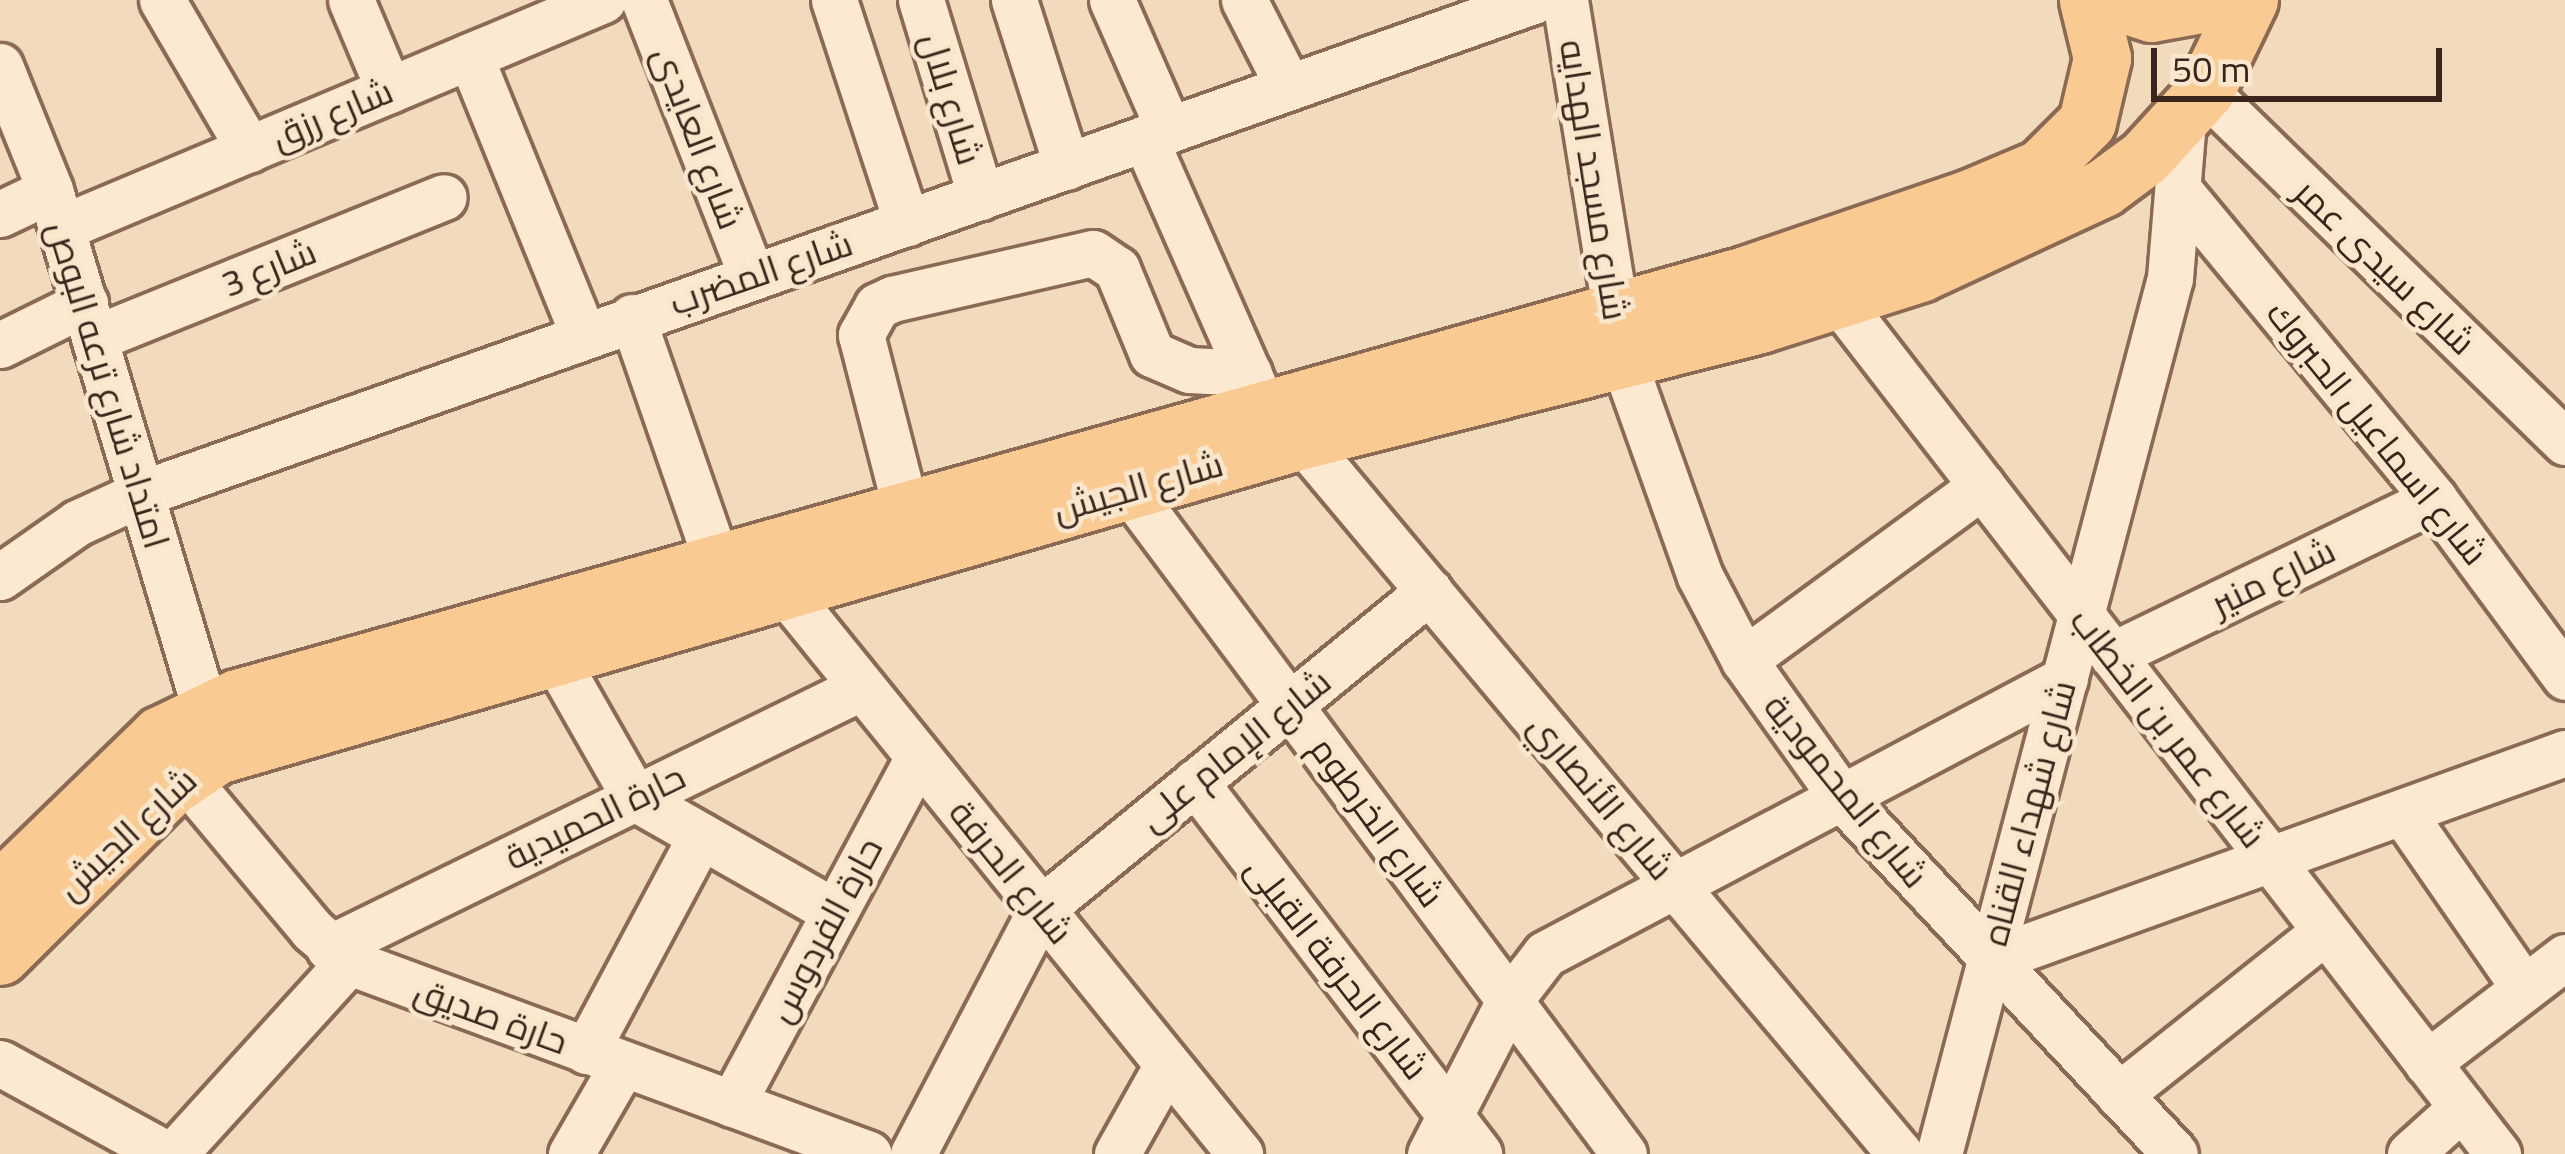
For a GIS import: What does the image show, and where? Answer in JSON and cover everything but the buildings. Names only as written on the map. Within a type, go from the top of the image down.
[{"type":"main road","name":"شارع الجيش","points":[[1619,335],[1745,275],[2041,168],[2067,148],[2099,91],[2102,58],[2088,0]]},
{"type":"main road","points":[[2110,0],[2151,13],[2224,0]]},
{"type":"main road","name":"شارع الجيش","points":[[0,890],[141,752],[205,709],[1272,407],[1619,335],[1839,301],[1920,273],[2103,188],[2194,106],[2249,0]]},
{"type":"main road","name":"شارع الجيش","points":[[0,956],[183,775],[237,748],[1130,490],[1272,407]]},
{"type":"street","points":[[163,0],[249,149]]},
{"type":"street","points":[[352,0],[389,90]]},
{"type":"street","name":"شارع رزق","points":[[0,214],[56,209],[249,149],[470,56],[539,12],[603,0]]},
{"type":"street","name":"شارع العايدى","points":[[644,0],[752,277]]},
{"type":"street","points":[[834,0],[907,223]]},
{"type":"street","name":"شارع بلال","points":[[921,0],[981,197]]},
{"type":"street","points":[[1014,0],[1067,166]]},
{"type":"street","name":"شارع الأنصاري","points":[[1112,0],[1157,134],[1272,407],[1900,1154]]},
{"type":"street","points":[[1244,0],[1288,86]]},
{"type":"street","name":"شارع المضرب","points":[[0,577],[77,523],[140,494],[1288,86],[1430,17],[1536,0]]},
{"type":"street","name":"شارع مسجد الهدايه","points":[[1565,0],[1619,335]]},
{"type":"street","points":[[470,56],[583,334]]},
{"type":"street","name":"امتداد شارع ترعه البوص","points":[[0,66],[56,209],[205,709]]},
{"type":"street","name":"شارع شهداء القناه","points":[[1939,1154],[2170,278],[2194,106]]},
{"type":"street","name":"شارع سيدى عمر","points":[[2194,106],[2565,442]]},
{"type":"street","name":"شارع اسماعيل الحبروك","points":[[2182,194],[2434,499],[2565,677]]},
{"type":"street","name":"شارع 3","points":[[0,345],[90,320],[443,197]]},
{"type":"street","points":[[906,510],[861,335],[877,306],[892,299],[1093,253],[1117,269],[1152,354],[1272,407]]},
{"type":"street","name":"شارع عمر بن الخطاب","points":[[1839,301],[2498,1154]]},
{"type":"street","points":[[632,317],[717,563]]},
{"type":"street","name":"شارع المحمودية","points":[[1619,335],[1664,489],[1744,660],[1842,798],[2175,1154]]},
{"type":"street","points":[[1744,660],[1982,486]]},
{"type":"street","name":"شارع الخرطوم","points":[[1130,490],[1624,1154]]},
{"type":"street","name":"شارع منير","points":[[2112,655],[2434,499]]},
{"type":"street","name":"شارع الحرفة","points":[[783,590],[1240,1154]]},
{"type":"street","name":"شارع الإمام على","points":[[1041,909],[1429,591]]},
{"type":"street","points":[[554,656],[635,798],[835,912]]},
{"type":"street","points":[[1441,1135],[1509,1001],[1546,954],[2065,679]]},
{"type":"street","name":"حارة الحميدية","points":[[339,955],[635,798],[862,688]]},
{"type":"street","points":[[1990,960],[2565,753]]},
{"type":"street","name":"حارة الفردوس","points":[[732,1104],[918,757]]},
{"type":"street","name":"حارة صديق","points":[[183,775],[339,955],[869,1154]]},
{"type":"street","name":"شارع الحرفة القبلى","points":[[1195,782],[1441,1135],[1479,1154]]},
{"type":"street","points":[[2403,812],[2524,988]]},
{"type":"street","points":[[571,1154],[604,1058],[701,836]]},
{"type":"street","points":[[913,1154],[1041,909]]},
{"type":"street","points":[[2119,1095],[2325,931]]},
{"type":"street","points":[[0,1063],[170,1154],[339,955]]},
{"type":"street","points":[[2427,1063],[2565,957]]},
{"type":"street","points":[[1117,1154],[1167,1064]]},
{"type":"street","points":[[2410,1154],[2462,1107]]}]
